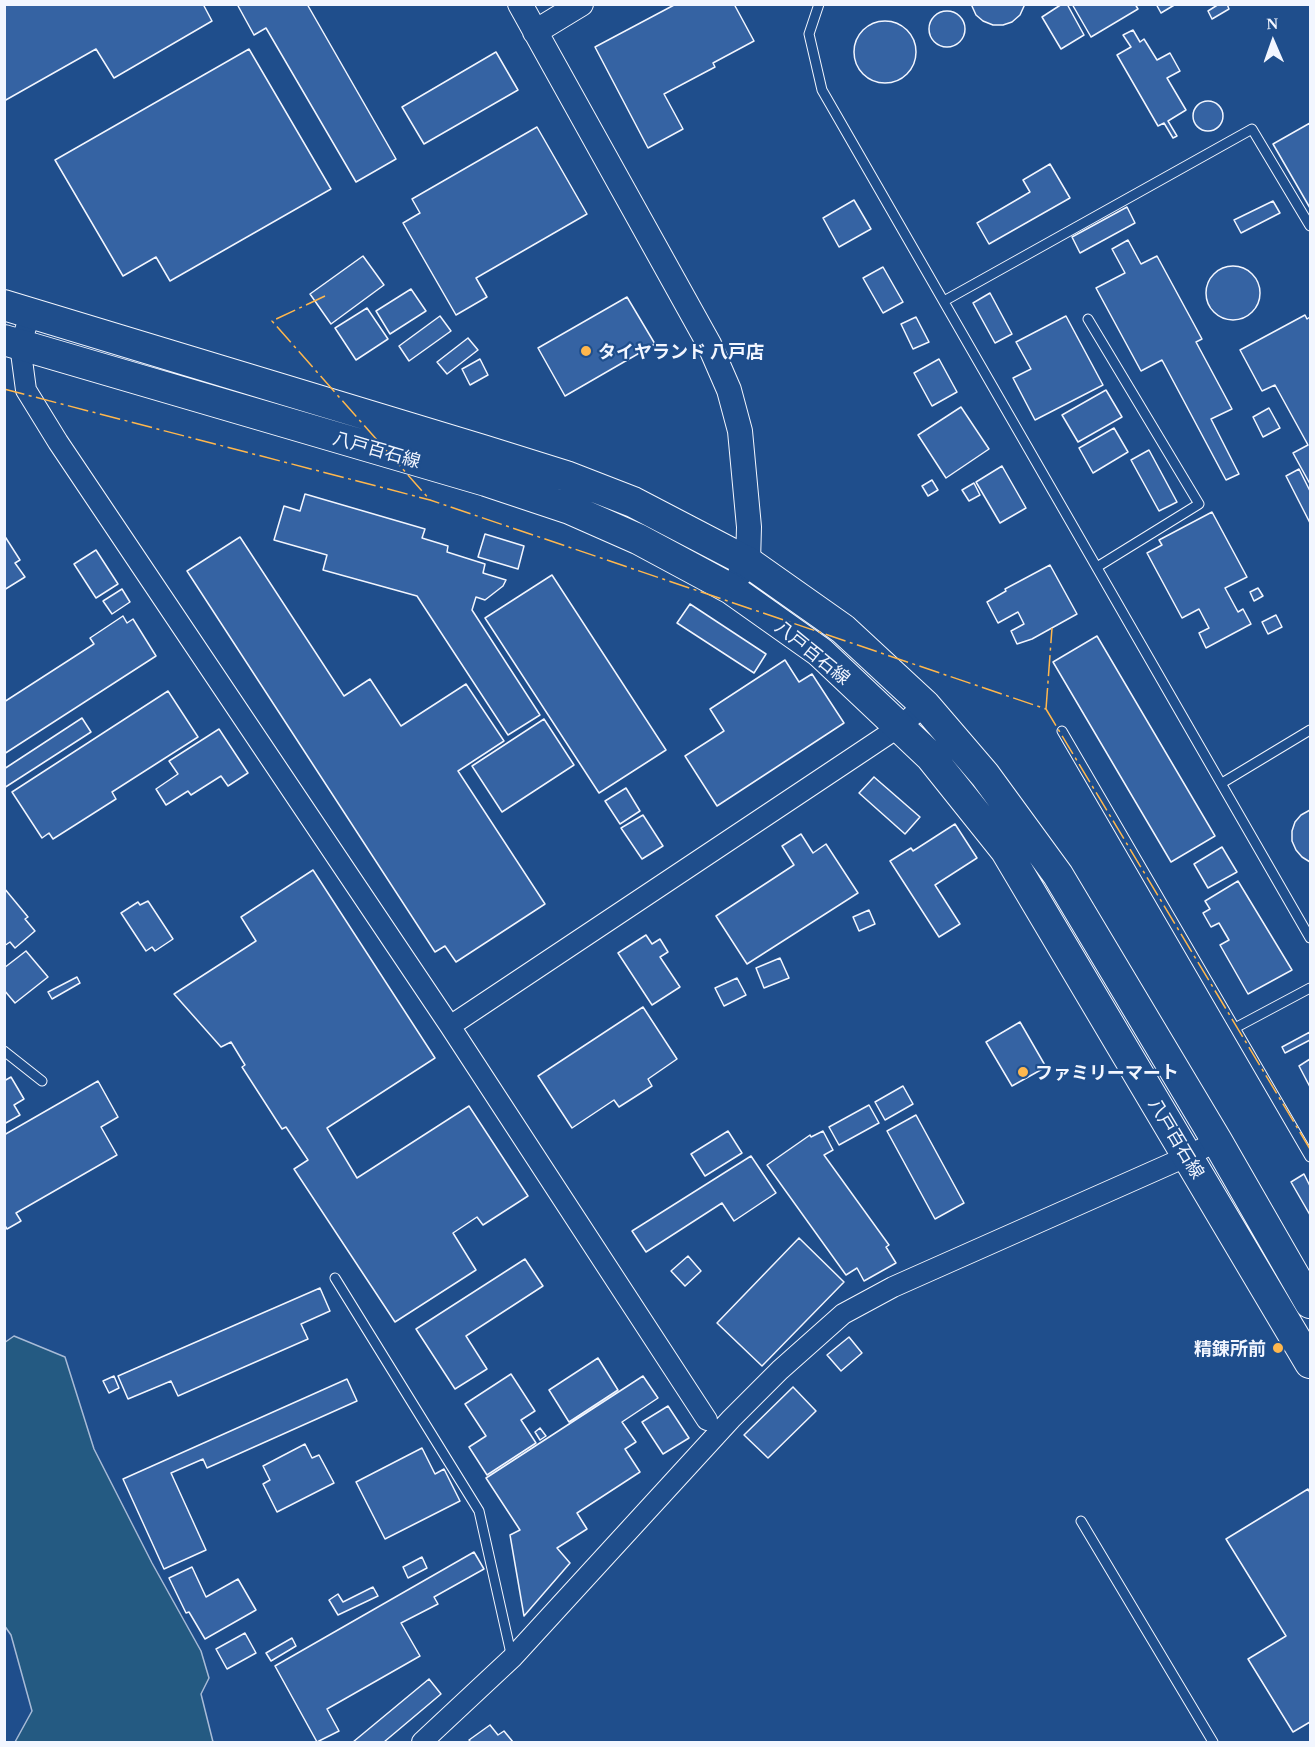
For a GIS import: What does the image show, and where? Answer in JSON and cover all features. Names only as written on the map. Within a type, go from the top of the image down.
[{"type":"main road","name":"八戸百石線","points":[[18,309],[566,476],[633,502],[748,562],[843,629],[925,705],[985,775],[1058,875],[1311,1303]]},
{"type":"main road","name":"八戸百石線","points":[[12,343],[486,481],[570,509],[638,539],[731,589],[820,652],[930,756],[1006,851],[1311,1363]]},
{"type":"street","points":[[520,4],[709,344],[729,390],[740,431],[749,527],[748,562],[731,589]]},
{"type":"street","points":[[535,32],[581,4]]},
{"type":"street","points":[[18,309],[12,343],[26,390],[58,442],[450,1026],[707,1420]]},
{"type":"street","points":[[450,1026],[899,727],[925,705]]},
{"type":"street","points":[[422,1743],[512,1658],[731,1419],[780,1370],[843,1314],[893,1287],[1217,1141]]},
{"type":"lane","points":[[819,4],[809,34],[822,90],[1311,938]]},
{"type":"lane","points":[[944,302],[1252,129],[1311,226]]},
{"type":"lane","points":[[1088,318],[1199,504],[1097,567]]},
{"type":"lane","points":[[1222,783],[1311,730]]},
{"type":"lane","points":[[1062,731],[1311,1157]]},
{"type":"lane","points":[[1235,1028],[1311,988]]},
{"type":"lane","points":[[4,1051],[42,1081]]},
{"type":"lane","points":[[335,1278],[479,1511],[512,1658]]},
{"type":"lane","points":[[1081,1521],[1213,1743]]},
{"type":"shaded area","points":[[14,1336],[65,1357],[94,1449],[152,1563],[201,1651],[209,1678],[201,1694],[213,1742],[15,1742],[32,1711],[11,1635],[4,1625],[4,1343]]},
{"type":"building","points":[[5,4],[203,4],[212,21],[114,78],[96,49],[4,101]]},
{"type":"building","points":[[237,4],[307,4],[396,159],[356,182],[266,28],[254,35]]},
{"type":"building","points":[[676,4],[734,4],[754,41],[713,63],[715,67],[664,94],[683,129],[648,148],[595,47]]},
{"type":"building","points":[[971,4],[1025,4],[1020,15],[1012,22],[993,25],[976,15]]},
{"type":"building","points":[[1062,4],[1067,4],[1084,35],[1061,49],[1042,17]]},
{"type":"building","points":[[1072,4],[1135,4],[1138,9],[1091,37]]},
{"type":"building","points":[[1156,4],[1176,4],[1161,13]]},
{"type":"building","points":[[1219,4],[1227,4],[1229,9],[1212,19],[1208,11]]},
{"type":"building","points":[[947,11],[960,16],[965,29],[960,42],[947,47],[934,42],[929,29],[934,16]]},
{"type":"building","points":[[885,21],[897,23],[907,30],[914,40],[916,52],[914,64],[907,74],[897,81],[885,83],[873,81],[863,74],[856,64],[854,52],[856,40],[863,30],[873,23]]},
{"type":"building","points":[[1133,30],[1140,42],[1144,39],[1157,60],[1170,53],[1180,71],[1167,78],[1186,110],[1168,121],[1177,136],[1173,138],[1164,123],[1158,126],[1117,55],[1131,47],[1123,35]]},
{"type":"building","points":[[249,49],[331,189],[170,281],[156,257],[123,276],[55,160]]},
{"type":"building","points":[[496,52],[518,90],[424,144],[402,107]]},
{"type":"building","points":[[1208,101],[1219,105],[1223,116],[1219,127],[1208,131],[1197,127],[1193,116],[1197,105]]},
{"type":"building","points":[[1310,123],[1310,208],[1273,144]]},
{"type":"building","points":[[537,127],[587,214],[476,278],[487,297],[456,315],[403,223],[420,213],[412,199]]},
{"type":"building","points":[[1050,164],[1070,198],[989,244],[977,223],[1030,192],[1023,180]]},
{"type":"building","points":[[854,200],[871,229],[839,247],[823,218]]},
{"type":"building","points":[[1273,201],[1280,213],[1241,233],[1234,220]]},
{"type":"building","points":[[1127,207],[1135,223],[1080,253],[1072,237]]},
{"type":"building","points":[[1128,240],[1141,264],[1157,256],[1202,339],[1196,342],[1232,409],[1211,419],[1239,474],[1226,480],[1162,360],[1141,371],[1096,288],[1125,273],[1112,249]]},
{"type":"building","points":[[363,256],[384,285],[331,324],[310,294]]},
{"type":"building","points":[[1233,266],[1243,268],[1252,274],[1258,283],[1260,293],[1258,303],[1252,312],[1243,318],[1233,320],[1223,318],[1214,312],[1208,303],[1206,293],[1208,283],[1214,274],[1223,268]]},
{"type":"building","points":[[883,267],[903,302],[883,313],[863,278]]},
{"type":"building","points":[[411,289],[426,311],[390,334],[376,311]]},
{"type":"building","points":[[990,293],[1012,334],[995,343],[973,303]]},
{"type":"building","points":[[627,297],[655,344],[565,396],[538,348]]},
{"type":"building","points":[[367,308],[388,339],[356,360],[335,328]]},
{"type":"building","points":[[1305,315],[1307,319],[1310,317],[1310,484],[1293,453],[1308,445],[1275,385],[1262,391],[1240,350]]},
{"type":"building","points":[[440,316],[451,331],[409,361],[399,346]]},
{"type":"building","points":[[1066,316],[1103,385],[1035,420],[1013,378],[1031,369],[1016,342]]},
{"type":"building","points":[[916,317],[929,342],[913,349],[901,324]]},
{"type":"building","points":[[468,338],[478,350],[447,374],[437,362]]},
{"type":"building","points":[[480,359],[488,375],[470,385],[462,369]]},
{"type":"building","points":[[939,359],[957,392],[932,406],[914,373]]},
{"type":"building","points":[[1106,390],[1122,417],[1078,442],[1062,415]]},
{"type":"building","points":[[961,407],[989,449],[946,478],[918,435]]},
{"type":"building","points":[[1269,408],[1280,428],[1263,437],[1253,417]]},
{"type":"building","points":[[1114,428],[1128,452],[1093,473],[1079,448]]},
{"type":"building","points":[[1149,450],[1177,502],[1159,511],[1131,460]]},
{"type":"building","points":[[1002,466],[1026,508],[1000,523],[976,482]]},
{"type":"building","points":[[1299,469],[1310,491],[1310,523],[1286,476]]},
{"type":"building","points":[[932,480],[938,490],[928,496],[922,486]]},
{"type":"building","points":[[974,483],[980,495],[969,501],[962,490]]},
{"type":"building","points":[[305,494],[425,529],[422,538],[448,546],[447,552],[485,564],[483,573],[506,580],[503,586],[485,600],[476,597],[472,610],[540,715],[508,735],[417,596],[323,570],[327,555],[274,540],[284,506],[300,511]]},
{"type":"building","points":[[1212,512],[1247,577],[1225,588],[1238,612],[1243,609],[1251,624],[1206,648],[1199,633],[1209,628],[1199,609],[1182,618],[1147,553],[1162,545],[1159,540]]},
{"type":"building","points":[[485,534],[524,546],[518,569],[478,557]]},
{"type":"building","points":[[4,535],[20,560],[15,563],[25,577],[4,590]]},
{"type":"building","points":[[240,537],[344,696],[370,679],[401,726],[466,684],[504,741],[458,771],[545,904],[456,962],[445,946],[435,952],[187,571]]},
{"type":"building","points":[[96,550],[118,584],[96,598],[74,564]]},
{"type":"building","points":[[1050,565],[1077,614],[1032,639],[1017,644],[1011,631],[1024,624],[1018,612],[998,623],[987,602],[1006,591],[1005,589]]},
{"type":"building","points":[[552,575],[666,750],[599,793],[485,618]]},
{"type":"building","points":[[1258,588],[1263,596],[1254,601],[1250,592]]},
{"type":"building","points":[[122,589],[130,602],[112,614],[103,601]]},
{"type":"building","points":[[690,604],[766,654],[754,673],[677,623]]},
{"type":"building","points":[[1276,615],[1282,627],[1268,634],[1262,622]]},
{"type":"building","points":[[123,616],[127,623],[133,619],[156,656],[4,754],[4,702],[94,644],[90,638]]},
{"type":"building","points":[[1097,636],[1215,836],[1171,862],[1053,662]]},
{"type":"building","points":[[785,660],[799,682],[812,674],[844,723],[717,806],[685,756],[724,731],[710,709]]},
{"type":"building","points":[[168,691],[198,737],[112,792],[116,799],[53,839],[49,833],[42,838],[12,792]]},
{"type":"building","points":[[82,718],[91,732],[4,788],[4,769]]},
{"type":"building","points":[[544,719],[574,765],[502,812],[472,766]]},
{"type":"building","points":[[219,729],[248,773],[228,786],[221,776],[191,795],[188,791],[166,805],[156,789],[178,774],[169,761]]},
{"type":"building","points":[[874,777],[920,817],[905,834],[859,793]]},
{"type":"building","points":[[626,788],[640,811],[620,824],[605,801]]},
{"type":"building","points":[[1310,810],[1310,862],[1296,850],[1292,841],[1292,831],[1301,815]]},
{"type":"building","points":[[643,815],[663,846],[642,859],[621,828]]},
{"type":"building","points":[[955,824],[977,858],[935,885],[960,924],[939,937],[890,861],[911,848],[913,851]]},
{"type":"building","points":[[801,834],[813,853],[826,844],[858,893],[747,964],[716,916],[794,865],[782,846]]},
{"type":"building","points":[[1222,847],[1237,872],[1208,888],[1194,864]]},
{"type":"building","points":[[313,870],[435,1058],[327,1128],[357,1178],[469,1106],[528,1196],[483,1225],[477,1217],[453,1233],[476,1270],[395,1322],[294,1169],[308,1160],[286,1127],[282,1129],[242,1067],[245,1065],[231,1042],[221,1047],[174,994],[256,941],[241,917]]},
{"type":"building","points":[[1238,881],[1292,970],[1248,994],[1220,945],[1229,940],[1219,923],[1211,927],[1203,913],[1210,909],[1205,901]]},
{"type":"building","points":[[4,888],[28,917],[25,919],[35,931],[15,948],[10,942],[4,946]]},
{"type":"building","points":[[148,901],[173,939],[155,951],[152,947],[146,951],[121,913],[138,902],[140,905]]},
{"type":"building","points":[[869,910],[875,924],[859,931],[853,917]]},
{"type":"building","points":[[646,935],[652,944],[660,939],[668,952],[660,957],[680,987],[652,1005],[618,953]]},
{"type":"building","points":[[26,951],[48,977],[15,1003],[4,990],[4,968]]},
{"type":"building","points":[[780,958],[789,978],[764,988],[756,968]]},
{"type":"building","points":[[77,977],[80,983],[52,999],[48,992]]},
{"type":"building","points":[[737,978],[746,995],[724,1006],[715,988]]},
{"type":"building","points":[[643,1007],[677,1059],[648,1079],[652,1086],[619,1107],[614,1100],[572,1128],[538,1076]]},
{"type":"building","points":[[1020,1022],[1046,1067],[1012,1086],[986,1042]]},
{"type":"building","points":[[1310,1032],[1310,1040],[1285,1053],[1282,1047]]},
{"type":"building","points":[[1310,1059],[1310,1087],[1299,1066]]},
{"type":"building","points":[[11,1077],[24,1099],[14,1105],[20,1115],[4,1124],[4,1081]]},
{"type":"building","points":[[98,1081],[118,1117],[101,1127],[117,1155],[16,1213],[21,1221],[7,1229],[4,1224],[4,1135]]},
{"type":"building","points":[[903,1086],[913,1104],[885,1120],[875,1102]]},
{"type":"building","points":[[869,1105],[879,1123],[839,1145],[829,1127]]},
{"type":"building","points":[[916,1115],[964,1203],[935,1219],[887,1131]]},
{"type":"building","points":[[728,1131],[742,1153],[705,1176],[691,1154]]},
{"type":"building","points":[[823,1131],[833,1150],[824,1155],[889,1245],[886,1247],[896,1263],[864,1281],[857,1268],[846,1275],[767,1165],[810,1135],[811,1137]]},
{"type":"building","points":[[751,1156],[776,1193],[734,1221],[722,1203],[646,1252],[632,1231]]},
{"type":"building","points":[[1304,1174],[1310,1186],[1310,1215],[1291,1182]]},
{"type":"building","points":[[799,1238],[844,1282],[762,1366],[717,1323]]},
{"type":"building","points":[[688,1256],[701,1271],[685,1286],[671,1271]]},
{"type":"building","points":[[525,1259],[543,1286],[466,1336],[487,1369],[455,1389],[416,1329]]},
{"type":"building","points":[[320,1288],[330,1311],[301,1324],[308,1339],[178,1396],[171,1381],[128,1399],[118,1376]]},
{"type":"building","points":[[849,1337],[862,1353],[841,1371],[827,1355]]},
{"type":"building","points":[[598,1358],[618,1390],[569,1422],[549,1390]]},
{"type":"building","points":[[511,1374],[535,1411],[521,1420],[536,1443],[487,1475],[469,1447],[486,1436],[465,1404]]},
{"type":"building","points":[[114,1376],[119,1388],[109,1393],[103,1381]]},
{"type":"building","points":[[643,1376],[658,1398],[622,1422],[636,1442],[625,1449],[640,1472],[577,1513],[587,1529],[557,1548],[570,1563],[524,1616],[510,1535],[520,1530],[486,1478]]},
{"type":"building","points":[[347,1379],[357,1401],[207,1468],[203,1459],[171,1473],[206,1550],[164,1569],[123,1479]]},
{"type":"building","points":[[793,1387],[816,1411],[768,1458],[744,1435]]},
{"type":"building","points":[[668,1406],[689,1438],[663,1454],[642,1422]]},
{"type":"building","points":[[540,1428],[546,1436],[540,1440],[535,1432]]},
{"type":"building","points":[[305,1444],[312,1458],[319,1455],[334,1483],[277,1512],[263,1484],[270,1480],[263,1466]]},
{"type":"building","points":[[422,1448],[435,1474],[444,1469],[460,1501],[385,1539],[356,1482]]},
{"type":"building","points":[[1308,1489],[1310,1493],[1310,1722],[1293,1732],[1248,1659],[1286,1636],[1226,1539]]},
{"type":"building","points":[[474,1552],[484,1569],[434,1597],[438,1604],[401,1623],[420,1656],[327,1709],[339,1731],[317,1742],[275,1666]]},
{"type":"building","points":[[422,1557],[427,1568],[408,1578],[403,1567]]},
{"type":"building","points":[[192,1567],[206,1597],[238,1579],[256,1610],[205,1639],[189,1612],[186,1613],[169,1578]]},
{"type":"building","points":[[373,1587],[378,1596],[338,1615],[329,1600],[338,1594],[343,1602]]},
{"type":"building","points":[[245,1633],[256,1653],[227,1669],[216,1649]]},
{"type":"building","points":[[292,1638],[296,1646],[271,1661],[266,1653]]},
{"type":"building","points":[[429,1679],[441,1694],[384,1742],[353,1742]]},
{"type":"building","points":[[490,1725],[498,1735],[504,1731],[513,1742],[471,1742],[469,1740]]},
{"type":"power","points":[[325,296],[272,321],[430,500]]},
{"type":"power","points":[[4,389],[430,500],[1046,709],[1310,1149]]},
{"type":"power","points":[[1046,709],[1052,628]]},
{"type":"place","name":"タイヤランド 八戸店","points":[[586,351]]},
{"type":"place","name":"ファミリーマート","points":[[1023,1072]]},
{"type":"place","name":"精錬所前","points":[[1278,1348]]}]
